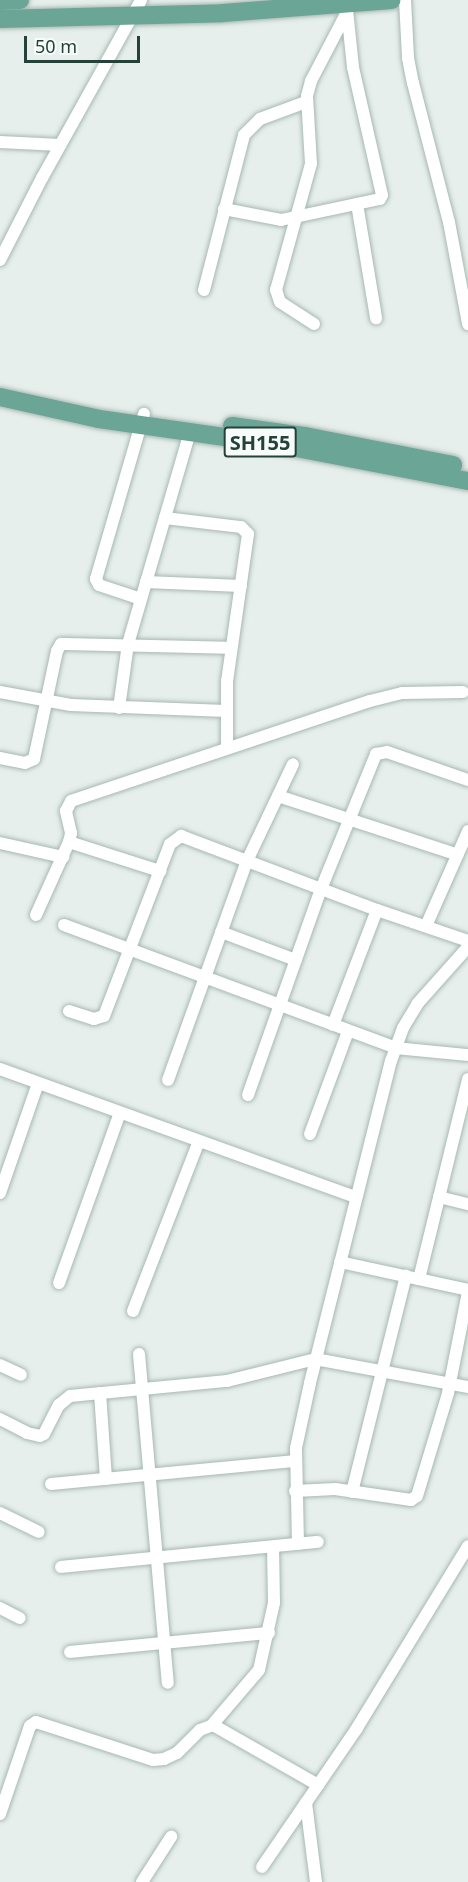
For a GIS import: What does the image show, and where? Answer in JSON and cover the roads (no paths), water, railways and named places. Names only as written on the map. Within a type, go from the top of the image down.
[{"type":"main road","points":[[0,1],[20,0]]},
{"type":"main road","points":[[0,19],[137,7],[223,13],[391,0]]},
{"type":"main road","name":"SH155","points":[[4,393],[53,405],[143,419],[305,436],[468,468]]},
{"type":"main road","name":"SH155","points":[[143,419],[190,432],[468,481]]},
{"type":"street","points":[[405,0],[408,57],[413,83],[448,222],[468,324]]},
{"type":"street","points":[[314,324],[277,298],[276,290],[310,164],[306,102],[311,81],[346,5]]},
{"type":"street","points":[[224,209],[281,220],[295,219],[380,199],[383,190],[353,67],[346,5]]},
{"type":"street","points":[[2,254],[137,7]]},
{"type":"street","points":[[204,290],[244,135],[252,124],[306,102]]},
{"type":"street","points":[[0,142],[60,145]]},
{"type":"street","points":[[357,204],[376,318]]},
{"type":"street","points":[[141,599],[99,585],[96,579],[143,419]]},
{"type":"street","points":[[119,708],[128,644],[190,432]]},
{"type":"street","points":[[165,518],[246,529],[249,540],[231,648],[226,711],[227,748]]},
{"type":"street","points":[[146,582],[241,586]]},
{"type":"street","points":[[0,758],[25,763],[34,759],[57,651],[61,644],[231,648]]},
{"type":"street","points":[[0,692],[119,708],[226,711]]},
{"type":"street","points":[[36,915],[69,842],[71,833],[66,811],[71,801],[227,748],[402,693],[463,692]]},
{"type":"street","points":[[248,1095],[321,890],[372,760],[381,752],[468,780]]},
{"type":"street","points":[[168,1080],[247,861],[293,764]]},
{"type":"street","points":[[278,796],[458,855]]},
{"type":"street","points":[[426,926],[468,831]]},
{"type":"street","points":[[69,1011],[94,1019],[104,1016],[170,844],[181,836],[321,890],[468,941]]},
{"type":"street","points":[[69,842],[160,871]]},
{"type":"street","points":[[0,843],[63,857]]},
{"type":"street","points":[[333,1025],[377,910]]},
{"type":"street","points":[[64,925],[396,1048],[468,1055]]},
{"type":"street","points":[[221,932],[296,960]]},
{"type":"street","points":[[298,1544],[296,1448],[315,1359],[396,1048],[403,1028],[418,1003],[468,947]]},
{"type":"street","points":[[310,1134],[348,1031]]},
{"type":"street","points":[[0,1069],[356,1197]]},
{"type":"street","points":[[419,1280],[468,1079]]},
{"type":"street","points":[[0,1193],[39,1083]]},
{"type":"street","points":[[59,1282],[120,1113]]},
{"type":"street","points":[[133,1311],[199,1141]]},
{"type":"street","points":[[439,1197],[468,1204]]},
{"type":"street","points":[[296,1491],[335,1489],[411,1500],[417,1496],[450,1384],[468,1291],[340,1262]]},
{"type":"street","points":[[352,1492],[406,1276]]},
{"type":"street","points":[[140,1354],[168,1683]]},
{"type":"street","points":[[0,1419],[27,1433],[40,1436],[65,1399],[100,1393],[227,1381],[315,1359],[468,1387]]},
{"type":"street","points":[[0,1365],[21,1375]]},
{"type":"street","points":[[100,1393],[106,1479]]},
{"type":"street","points":[[51,1484],[296,1461]]},
{"type":"street","points":[[0,1513],[39,1532]]},
{"type":"street","points":[[61,1567],[318,1542]]},
{"type":"street","points":[[262,1867],[357,1728],[468,1546]]},
{"type":"street","points":[[0,1814],[30,1726],[36,1722],[153,1760],[164,1759],[177,1753],[200,1730],[212,1725],[254,1679],[259,1670],[274,1603],[273,1547]]},
{"type":"street","points":[[0,1608],[20,1618]]},
{"type":"street","points":[[70,1652],[269,1633]]},
{"type":"street","points":[[212,1725],[318,1785]]},
{"type":"street","points":[[306,1803],[316,1882]]},
{"type":"street","points":[[142,1882],[171,1837]]}]
